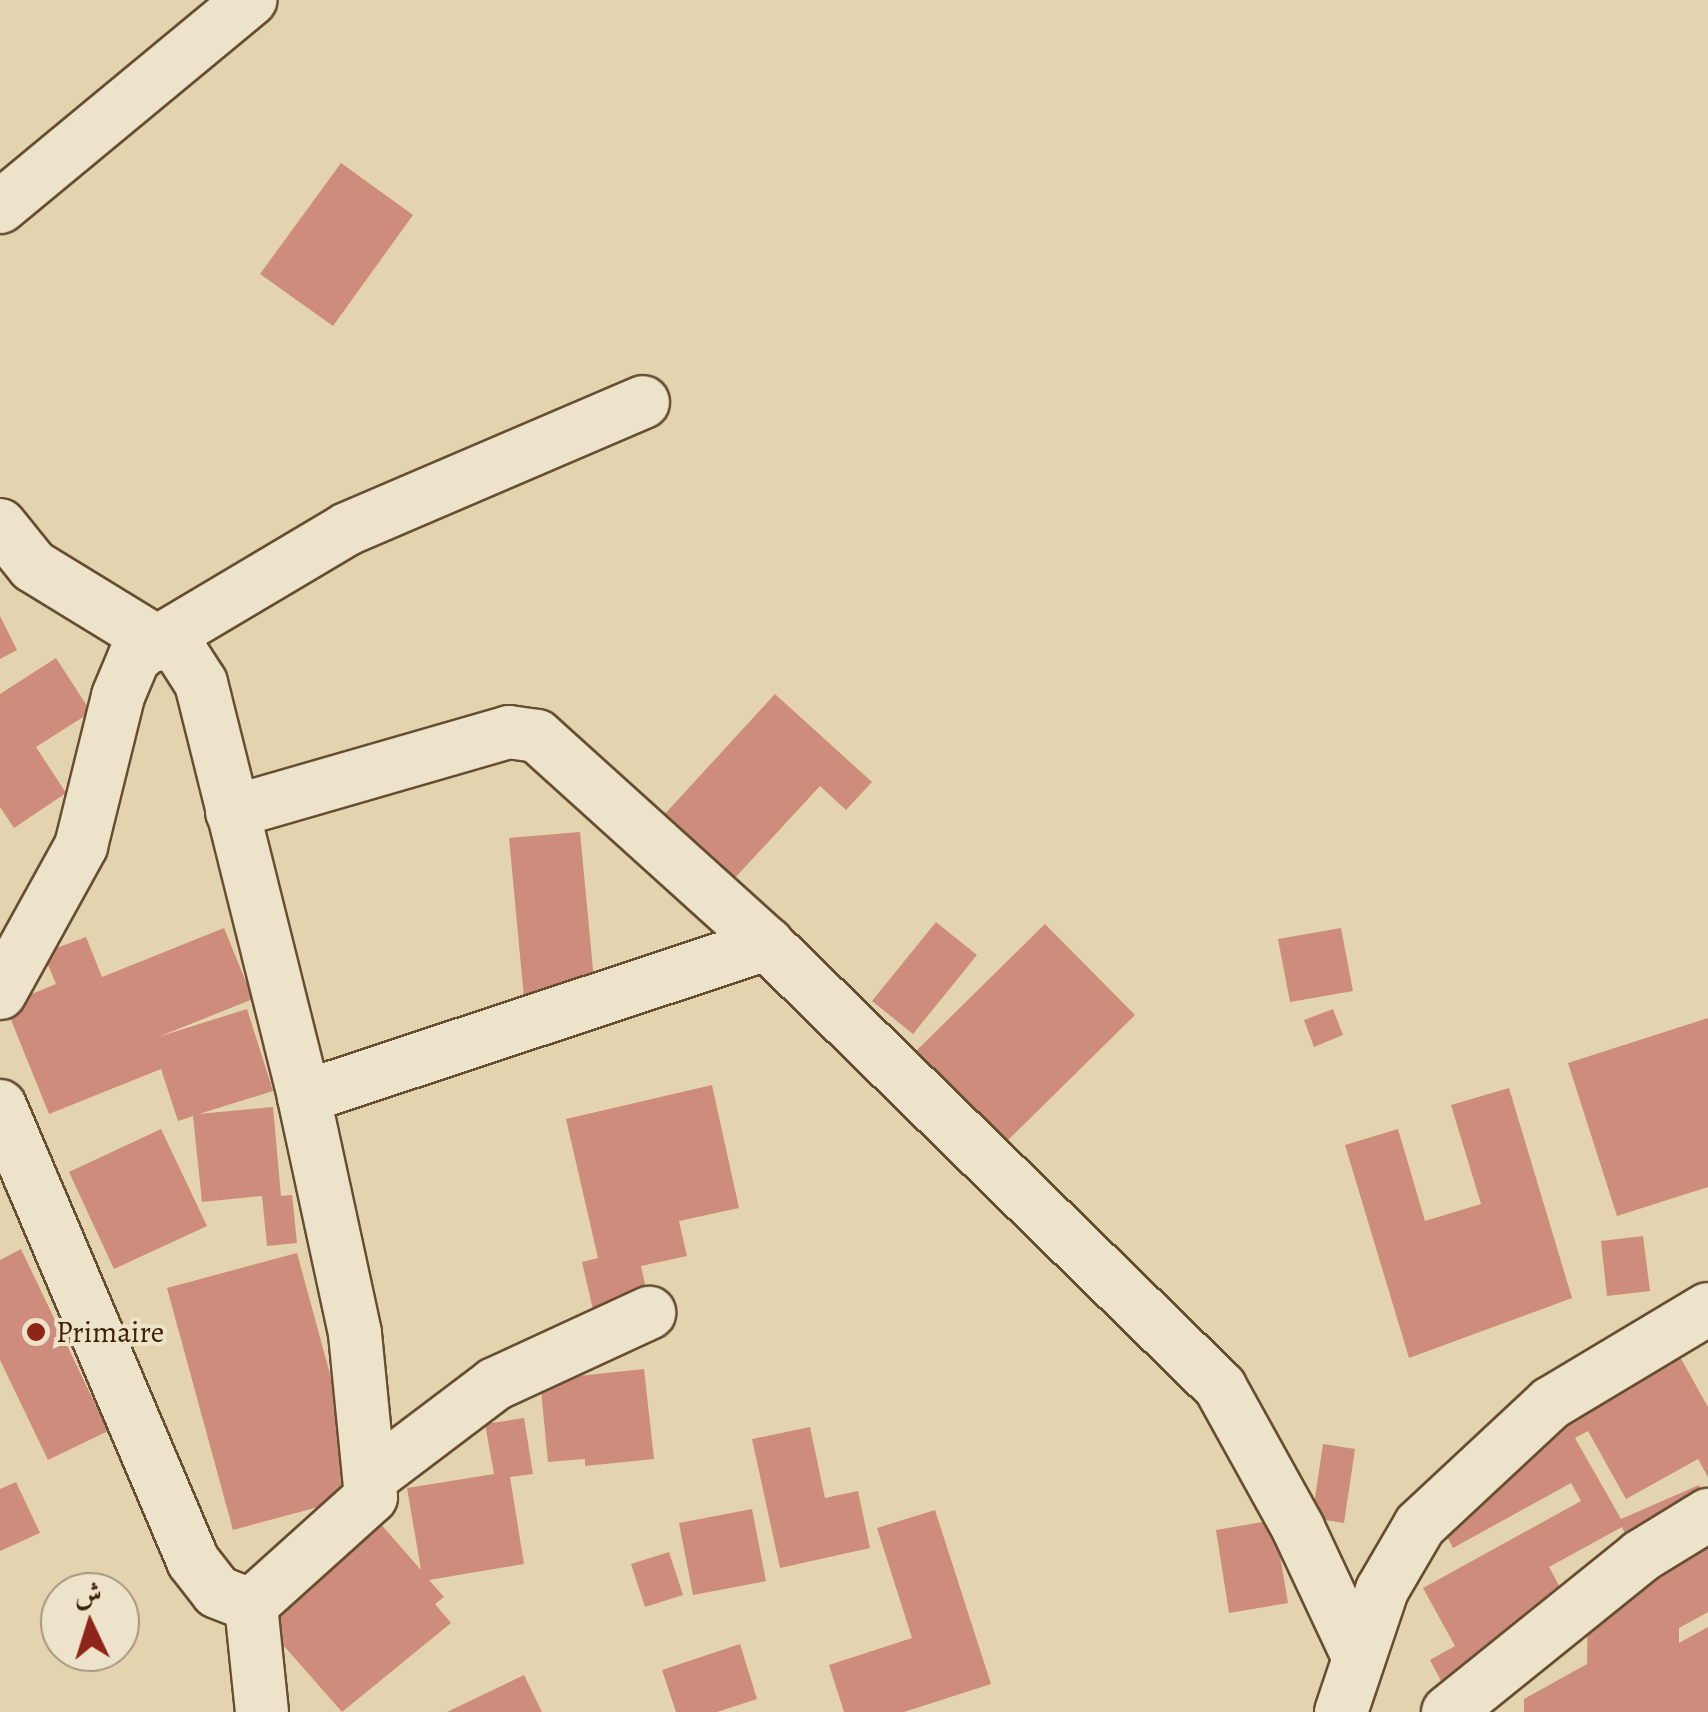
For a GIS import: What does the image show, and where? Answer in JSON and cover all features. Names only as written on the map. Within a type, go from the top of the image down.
[{"type":"street","points":[[0,206],[250,0]]},
{"type":"street","points":[[0,993],[81,846],[118,696],[134,658],[347,528],[642,402]]},
{"type":"street","points":[[0,525],[34,566],[158,642],[184,650],[195,667],[304,1097],[355,1332],[371,1496],[360,1511],[251,1604]]},
{"type":"street","points":[[232,812],[509,732],[538,736],[767,944],[1220,1387],[1298,1528],[1358,1656]]},
{"type":"street","points":[[304,1097],[767,944]]},
{"type":"street","points":[[0,1106],[194,1561],[217,1592],[251,1604]]},
{"type":"street","points":[[1341,1712],[1358,1656],[1398,1556],[1458,1487],[1551,1403],[1708,1309]]},
{"type":"street","points":[[372,1477],[495,1384],[649,1313]]},
{"type":"street","points":[[1448,1712],[1641,1556],[1708,1515]]},
{"type":"street","points":[[251,1604],[262,1712]]},
{"type":"building","points":[[341,163],[413,215],[333,326],[260,274]]},
{"type":"building","points":[[0,616],[17,650],[0,659]]},
{"type":"building","points":[[56,658],[91,712],[36,747],[66,793],[14,828],[0,807],[0,694]]},
{"type":"building","points":[[775,694],[872,782],[846,810],[820,786],[733,880],[663,816]]},
{"type":"building","points":[[580,832],[595,991],[524,998],[509,838]]},
{"type":"building","points":[[936,922],[977,955],[913,1034],[872,1001]]},
{"type":"building","points":[[1045,924],[1135,1015],[1004,1144],[914,1053]]},
{"type":"building","points":[[224,928],[253,999],[158,1037],[247,1009],[273,1091],[199,1114],[273,1107],[281,1196],[292,1195],[297,1243],[267,1246],[262,1196],[202,1202],[193,1116],[178,1121],[161,1069],[49,1114],[5,1005],[56,984],[43,953],[86,937],[102,977]]},
{"type":"building","points":[[1341,928],[1353,991],[1290,1002],[1278,939]]},
{"type":"building","points":[[1333,1009],[1343,1035],[1314,1047],[1304,1020]]},
{"type":"building","points":[[1708,1018],[1708,1187],[1617,1216],[1568,1063]]},
{"type":"building","points":[[712,1085],[739,1208],[679,1221],[687,1256],[641,1266],[648,1298],[593,1310],[582,1262],[598,1258],[566,1119]]},
{"type":"building","points":[[1509,1088],[1572,1298],[1409,1358],[1345,1145],[1398,1129],[1425,1221],[1481,1204],[1451,1105]]},
{"type":"building","points":[[161,1129],[207,1226],[114,1269],[69,1172]]},
{"type":"building","points":[[1643,1236],[1650,1291],[1607,1296],[1601,1241]]},
{"type":"building","points":[[21,1249],[108,1431],[48,1460],[0,1360],[0,1260]]},
{"type":"building","points":[[297,1253],[363,1495],[233,1530],[167,1288]]},
{"type":"building","points":[[1670,1339],[1708,1407],[1708,1477],[1698,1459],[1626,1499],[1588,1431],[1575,1438],[1621,1519],[1699,1485],[1708,1507],[1630,1547],[1622,1527],[1549,1567],[1572,1609],[1448,1694],[1430,1660],[1455,1646],[1423,1588],[1581,1501],[1571,1483],[1453,1548],[1429,1503],[1563,1430],[1538,1384]]},
{"type":"building","points":[[644,1369],[654,1459],[585,1466],[585,1459],[548,1462],[540,1380]]},
{"type":"building","points":[[524,1418],[533,1474],[510,1477],[524,1564],[429,1580],[444,1597],[435,1604],[451,1623],[342,1712],[263,1622],[379,1522],[421,1570],[407,1488],[494,1474],[485,1424]]},
{"type":"building","points":[[810,1427],[825,1498],[858,1491],[870,1548],[780,1568],[752,1439]]},
{"type":"building","points":[[1323,1444],[1355,1449],[1344,1523],[1312,1518]]},
{"type":"building","points":[[16,1482],[40,1533],[0,1551],[0,1489]]},
{"type":"building","points":[[752,1509],[766,1581],[693,1595],[679,1523]]},
{"type":"building","points":[[935,1510],[991,1684],[904,1712],[844,1712],[829,1665],[912,1638],[877,1528]]},
{"type":"building","points":[[1274,1520],[1288,1603],[1229,1613],[1216,1530]]},
{"type":"building","points":[[1708,1540],[1708,1612],[1679,1628],[1679,1643],[1708,1627],[1708,1712],[1524,1712],[1524,1699],[1587,1664],[1588,1606]]},
{"type":"building","points":[[669,1552],[683,1595],[645,1607],[631,1564]]},
{"type":"building","points":[[740,1644],[757,1699],[717,1712],[676,1712],[662,1670]]},
{"type":"building","points":[[524,1675],[542,1712],[447,1712]]},
{"type":"place","name":"Primaire","points":[[36,1332]]}]
